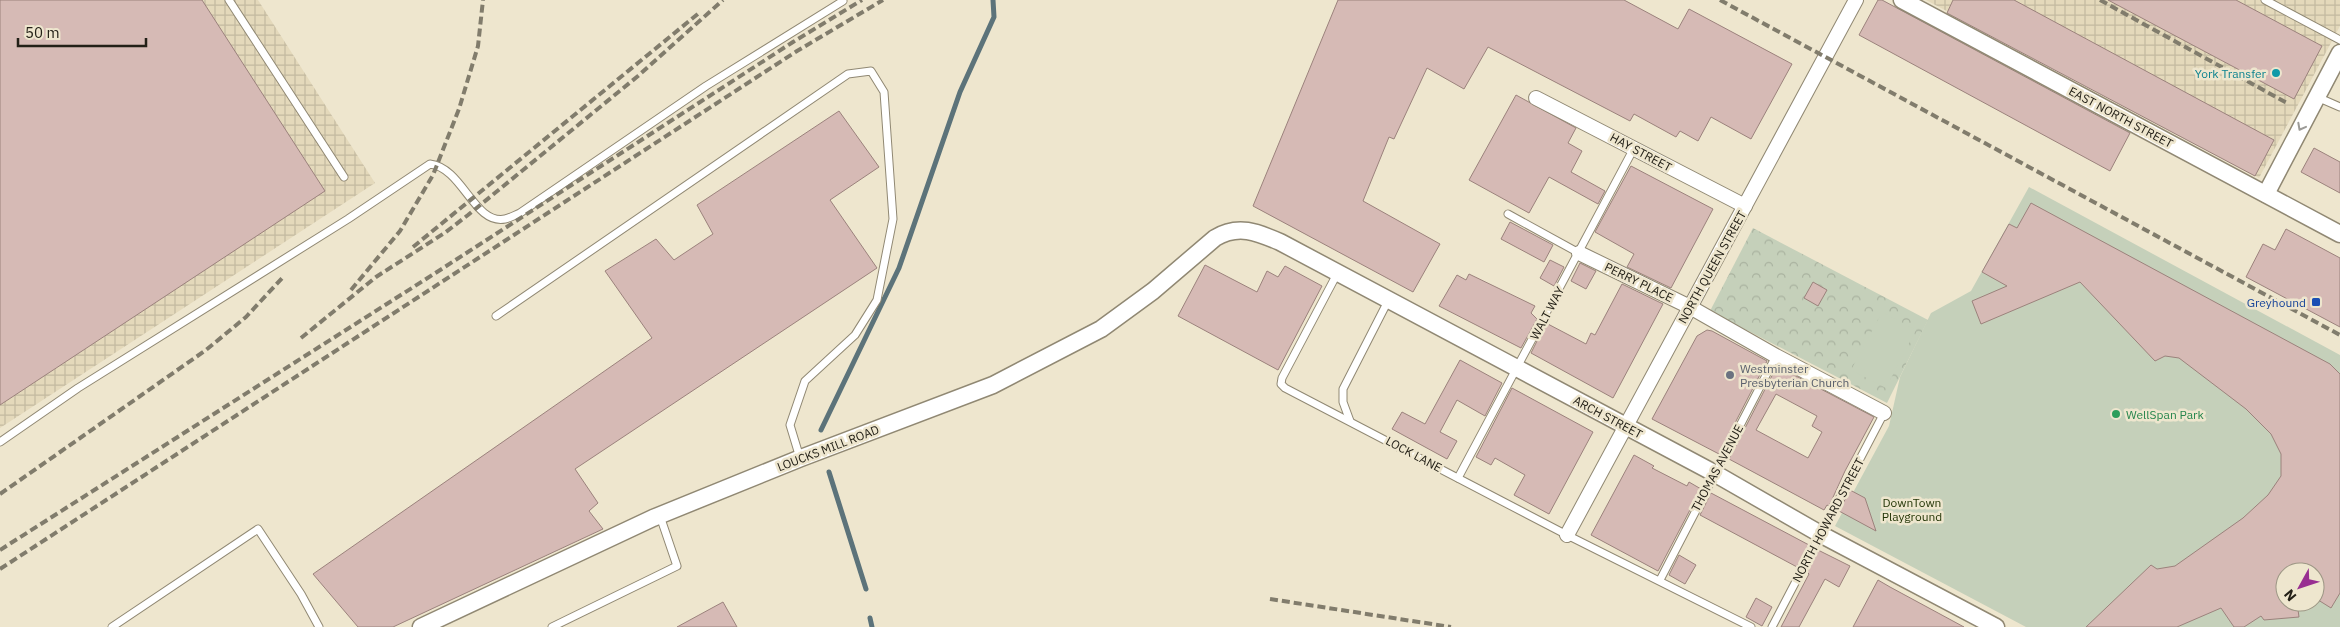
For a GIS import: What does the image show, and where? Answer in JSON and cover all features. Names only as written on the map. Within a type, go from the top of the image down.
[{"type":"street","name":"NORTH QUEEN STREET","points":[[1567,535],[1856,0]]},
{"type":"street","name":"EAST NORTH STREET","points":[[1902,0],[2340,234]]},
{"type":"street","points":[[2266,194],[2340,53]]},
{"type":"street","name":"HAY STREET","points":[[1536,98],[1745,206]]},
{"type":"street","name":"ARCH STREET","points":[[1215,238],[1225,232],[1238,229],[1257,232],[1338,272],[1714,473],[1822,535],[1996,627]]},
{"type":"street","name":"LOUCKS MILL ROAD","points":[[421,627],[444,622],[660,516],[801,458],[993,385],[1101,329],[1153,291],[1215,238]]},
{"type":"street","name":"PERRY PLACE","points":[[1579,252],[1690,307],[1776,356],[1884,413]]},
{"type":"lane","points":[[229,0],[344,177]]},
{"type":"lane","points":[[2265,0],[2340,40]]},
{"type":"lane","points":[[0,442],[78,388],[348,219],[430,164],[447,169],[483,213],[492,217],[506,219],[527,208],[706,86],[842,1]]},
{"type":"lane","points":[[496,316],[848,74],[871,72],[884,92],[893,219],[877,300],[855,335],[805,381],[790,425],[801,458]]},
{"type":"lane","points":[[2317,96],[2340,107]]},
{"type":"lane","name":"WALT WAY","points":[[1458,478],[1634,148]]},
{"type":"lane","points":[[1508,214],[1579,252]]},
{"type":"lane","name":"LOCK LANE","points":[[1338,272],[1282,378],[1281,384],[1567,535],[1751,627]]},
{"type":"lane","points":[[1350,421],[1343,402],[1343,389],[1389,299]]},
{"type":"lane","name":"THOMAS AVENUE","points":[[1660,580],[1776,356]]},
{"type":"lane","name":"NORTH HOWARD STREET","points":[[1772,627],[1822,535],[1884,413]]},
{"type":"lane","points":[[552,627],[677,566],[660,516]]},
{"type":"lane","points":[[112,627],[258,529],[300,594],[318,627]]},
{"type":"shaded area","points":[[0,0],[258,0],[375,183],[0,428]]},
{"type":"shaded area","points":[[1926,0],[2340,0],[2340,26],[2259,178]]},
{"type":"green space","name":"WellSpan Park","points":[[2029,187],[2340,355],[2340,627],[2026,627],[1835,526],[1889,426],[1900,377],[1931,313],[1971,291]]},
{"type":"green space","points":[[1753,228],[1928,320],[1887,403],[1710,311]]},
{"type":"green space","points":[[1882,312],[1916,330],[1886,388],[1851,370]]},
{"type":"building","points":[[0,0],[202,0],[325,191],[0,405]]},
{"type":"building","points":[[1338,0],[1624,0],[1678,29],[1689,9],[1792,64],[1751,139],[1711,117],[1698,141],[1680,131],[1676,137],[1634,114],[1630,121],[1488,47],[1464,89],[1427,68],[1394,139],[1389,137],[1363,201],[1440,244],[1413,292],[1253,206]]},
{"type":"building","points":[[1878,0],[1882,0],[2130,133],[2110,171],[1859,35]]},
{"type":"building","points":[[1953,0],[2014,0],[2274,140],[2255,176],[1947,13]]},
{"type":"building","name":"York Transfer","points":[[2108,0],[2236,0],[2322,46],[2294,99]]},
{"type":"building","points":[[1516,95],[1576,128],[1568,143],[1582,151],[1571,172],[1605,191],[1598,204],[1549,177],[1529,213],[1469,180]]},
{"type":"building","points":[[839,111],[879,167],[830,200],[877,268],[575,469],[598,503],[589,511],[603,529],[393,627],[358,627],[313,574],[652,338],[605,271],[656,239],[674,260],[713,234],[697,205]]},
{"type":"building","points":[[2314,148],[2340,162],[2340,193],[2301,172]]},
{"type":"building","points":[[1631,166],[1713,209],[1671,288],[1627,267],[1634,254],[1595,232]]},
{"type":"building","points":[[2031,203],[2330,364],[2340,374],[2340,593],[2331,608],[2325,604],[2325,562],[2275,562],[2275,612],[2298,612],[2299,617],[2264,620],[2261,616],[2244,627],[2234,627],[2221,608],[2177,627],[2086,627],[2151,565],[2157,569],[2175,566],[2243,518],[2268,495],[2281,476],[2281,454],[2271,434],[2246,409],[2179,358],[2165,356],[2155,361],[2080,282],[1981,324],[1972,301],[2007,286],[1982,272],[2009,224],[2017,228]]},
{"type":"building","points":[[1510,222],[1553,245],[1544,262],[1501,239]]},
{"type":"building","name":"Greyhound","points":[[2286,229],[2340,258],[2340,327],[2246,277],[2263,244],[2275,250]]},
{"type":"building","points":[[1550,260],[1564,267],[1554,286],[1540,278]]},
{"type":"building","points":[[1580,263],[1596,271],[1586,289],[1571,281]]},
{"type":"building","points":[[1205,265],[1257,292],[1267,271],[1278,277],[1285,266],[1322,286],[1278,370],[1178,316]]},
{"type":"building","points":[[1469,274],[1535,306],[1531,313],[1537,319],[1521,348],[1439,306],[1457,275],[1466,280]]},
{"type":"building","points":[[1813,282],[1827,290],[1818,306],[1804,298]]},
{"type":"building","points":[[1622,284],[1663,304],[1613,398],[1531,353],[1546,323],[1586,344],[1591,333],[1595,335]]},
{"type":"building","points":[[1707,330],[1767,361],[1719,454],[1652,419],[1697,336]]},
{"type":"building","points":[[1460,360],[1502,383],[1485,416],[1457,400],[1440,432],[1457,441],[1447,459],[1392,429],[1402,412],[1425,424]]},
{"type":"building","points":[[1777,366],[1874,417],[1845,471],[1829,506],[1827,505],[1824,510],[1729,459]],"holes":[[[1776,394],[1817,416],[1812,426],[1822,432],[1808,458],[1756,430]]]},
{"type":"building","points":[[1512,388],[1593,432],[1549,514],[1514,495],[1525,475],[1495,458],[1491,465],[1476,457]]},
{"type":"building","points":[[1634,455],[1654,466],[1652,468],[1687,486],[1689,482],[1701,489],[1658,571],[1591,535]]},
{"type":"building","points":[[1850,490],[1865,498],[1876,531],[1839,511]]},
{"type":"building","points":[[1711,493],[1809,545],[1797,567],[1700,515]]},
{"type":"building","points":[[1818,550],[1850,566],[1839,587],[1825,579],[1799,627],[1781,627],[1809,574],[1807,572]]},
{"type":"building","points":[[1679,555],[1696,565],[1685,584],[1669,575]]},
{"type":"building","points":[[1878,580],[1890,587],[1964,627],[1853,627]]},
{"type":"building","points":[[1756,598],[1772,607],[1762,626],[1746,617]]},
{"type":"building","points":[[723,602],[737,627],[677,627]]},
{"type":"waterway","points":[[821,430],[899,268],[960,92],[994,17],[993,0]]},
{"type":"waterway","points":[[829,472],[866,589]]},
{"type":"waterway","points":[[870,618],[872,627]]},
{"type":"railway","points":[[351,290],[400,231],[433,175],[459,109],[478,46],[483,0]]},
{"type":"railway","points":[[301,338],[376,277],[446,232],[468,215],[638,76],[723,0]]},
{"type":"railway","points":[[0,550],[437,272],[793,42],[862,0]]},
{"type":"railway","points":[[0,569],[797,51],[883,0]]},
{"type":"railway","points":[[1720,0],[2340,335]]},
{"type":"railway","points":[[2100,0],[2287,103]]},
{"type":"railway","points":[[413,247],[699,13]]},
{"type":"railway","points":[[0,494],[206,350],[246,317],[284,276]]},
{"type":"railway","points":[[1270,599],[1451,627]]},
{"type":"place","name":"York Transfer","points":[[2276,73]]},
{"type":"place","name":"Greyhound","points":[[2316,302]]},
{"type":"place","name":"Westminster Presbyterian Church","points":[[1730,375]]},
{"type":"place","name":"WellSpan Park","points":[[2116,414]]},
{"type":"park label","name":"DownTown Playground","points":[[1912,509]]}]
